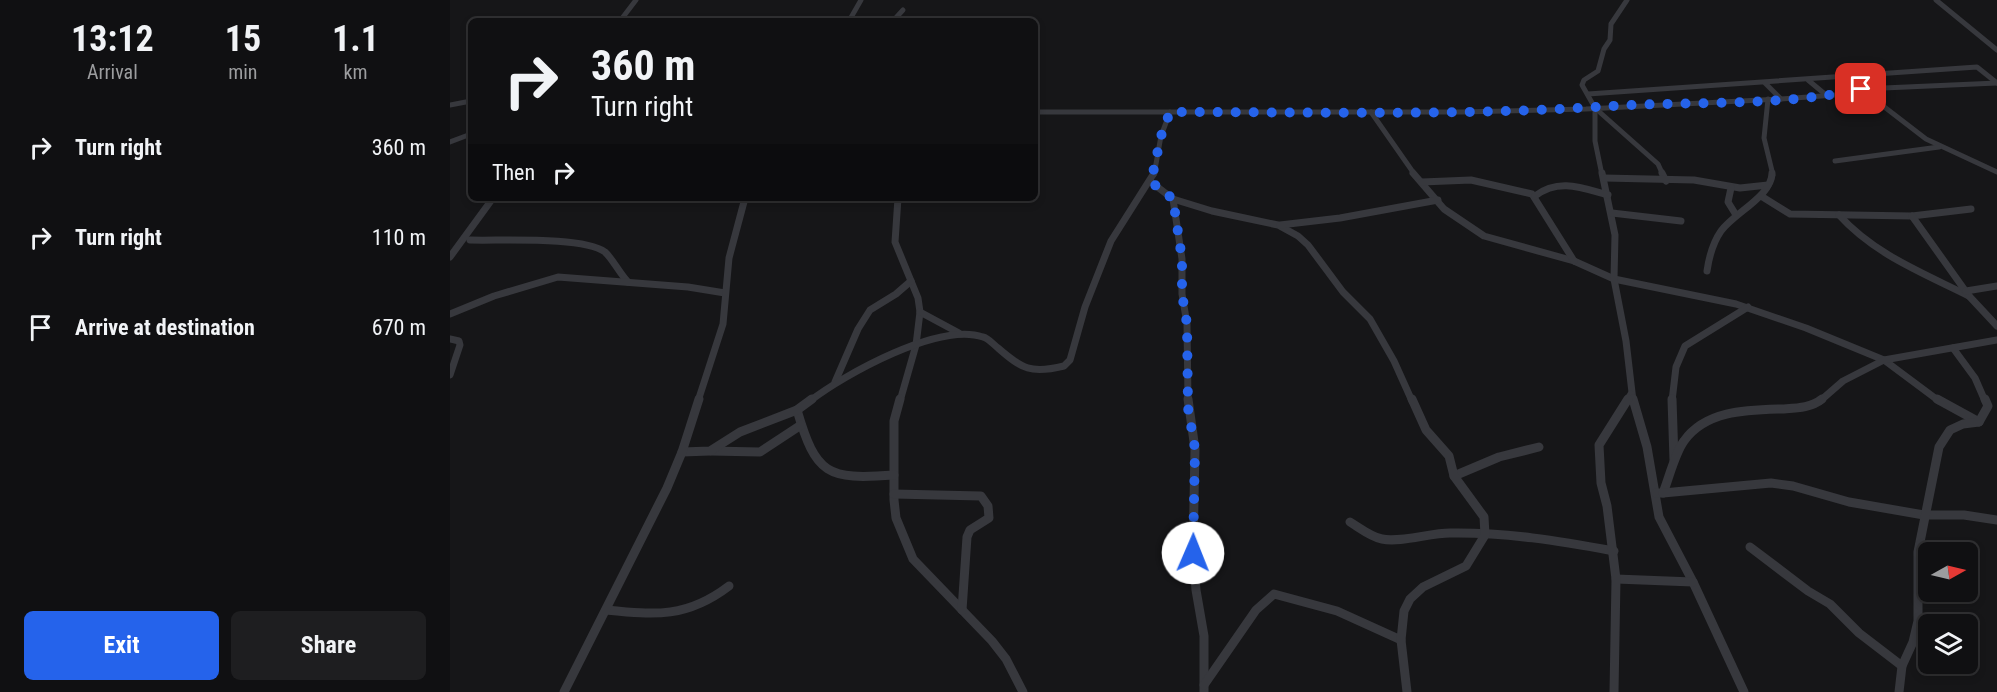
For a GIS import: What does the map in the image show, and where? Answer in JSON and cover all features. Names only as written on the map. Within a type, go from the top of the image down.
[{"type":"street","points":[[622,18],[636,0]]},
{"type":"street","points":[[851,18],[861,0]]},
{"type":"street","points":[[1627,0],[1611,24],[1610,40],[1604,49],[1599,71],[1584,80],[1582,84],[1594,108],[1596,141],[1612,213],[1615,235],[1614,279],[1626,341],[1631,394],[1659,493],[1659,517],[1693,582],[1744,692]]},
{"type":"street","points":[[1936,0],[1997,50]]},
{"type":"street","points":[[895,18],[903,10]]},
{"type":"street","points":[[1588,94],[1977,67],[1997,83]]},
{"type":"street","points":[[1934,70],[1953,86]]},
{"type":"street","points":[[1808,80],[1826,95]]},
{"type":"street","points":[[1765,82],[1781,99]]},
{"type":"street","points":[[1038,112],[1371,112],[1594,108],[1781,99],[1861,89],[1997,83]]},
{"type":"street","points":[[1709,86],[1722,102]]},
{"type":"street","points":[[1861,89],[1938,147],[1997,172]]},
{"type":"street","points":[[1649,91],[1661,105]]},
{"type":"street","points":[[1605,94],[1612,106]]},
{"type":"street","points":[[1707,271],[1713,244],[1720,231],[1761,196],[1773,176],[1768,161],[1764,123],[1768,99]]},
{"type":"street","points":[[450,105],[468,102]]},
{"type":"street","points":[[1594,108],[1658,164],[1666,181]]},
{"type":"street","points":[[920,312],[953,332],[989,340],[1018,366],[1036,369],[1064,366],[1070,360],[1085,307],[1111,241],[1120,224],[1151,182],[1161,136],[1170,112]]},
{"type":"street","points":[[1371,112],[1401,157],[1438,200],[1454,217],[1484,236],[1574,261],[1614,279],[1748,307],[1884,360],[1938,400],[1979,422]]},
{"type":"street","points":[[450,142],[468,135]]},
{"type":"street","points":[[1835,161],[1938,147]]},
{"type":"street","points":[[1604,178],[1694,180],[1731,188],[1768,185]]},
{"type":"street","points":[[1422,182],[1470,180],[1535,196],[1574,261]]},
{"type":"street","points":[[1151,182],[1173,199],[1212,211],[1278,225],[1298,236],[1308,245],[1343,292],[1370,319],[1394,361],[1426,430],[1449,456],[1454,476],[1482,513],[1486,523],[1486,533],[1466,566],[1423,587],[1410,599],[1402,618],[1401,640],[1407,692]]},
{"type":"street","points":[[1535,196],[1545,187],[1553,184],[1608,195]]},
{"type":"street","points":[[1731,188],[1728,202],[1736,215]]},
{"type":"street","points":[[1761,196],[1790,214],[1912,216],[1971,209]]},
{"type":"street","points":[[1173,199],[1182,259],[1182,294],[1187,334],[1188,408],[1195,449],[1193,553],[1196,590],[1204,636],[1204,689]]},
{"type":"street","points":[[1278,225],[1340,218],[1438,200]]},
{"type":"street","points":[[450,257],[491,201]]},
{"type":"street","points":[[564,692],[667,488],[682,452],[723,324],[732,242],[744,201]]},
{"type":"street","points":[[898,201],[895,242],[911,280],[920,312],[916,345],[894,421],[896,519],[913,559],[1006,659],[1023,692]]},
{"type":"street","points":[[1612,213],[1681,221]]},
{"type":"street","points":[[1839,215],[1854,230],[1881,249],[1929,277],[1968,293],[1997,286]]},
{"type":"street","points":[[1912,216],[1968,293],[1997,326]]},
{"type":"street","points":[[470,240],[561,242],[595,246],[608,254],[618,272],[628,282]]},
{"type":"street","points":[[450,314],[494,296],[554,278],[688,287],[725,293]]},
{"type":"street","points":[[835,382],[870,310],[876,304],[896,295],[902,286],[911,280]]},
{"type":"street","points":[[1674,463],[1671,441],[1672,390],[1682,349],[1732,320],[1748,307]]},
{"type":"street","points":[[710,451],[740,432],[797,410],[835,382],[916,345],[963,334]]},
{"type":"street","points":[[450,339],[459,341],[460,345],[450,375]]},
{"type":"street","points":[[1659,493],[1684,441],[1707,421],[1738,410],[1797,408],[1815,404],[1842,381],[1884,360],[1997,340]]},
{"type":"street","points":[[1953,348],[1986,398],[1987,411],[1979,422]]},
{"type":"street","points":[[1614,692],[1616,579],[1614,551],[1601,483],[1599,445],[1631,394]]},
{"type":"street","points":[[797,410],[808,448],[825,469],[848,477],[894,475]]},
{"type":"street","points":[[1899,692],[1902,666],[1913,642],[1918,621],[1918,552],[1939,447],[1943,438],[1954,427],[1974,421],[1979,422]]},
{"type":"street","points":[[682,452],[760,452],[801,425]]},
{"type":"street","points":[[1454,476],[1499,457],[1539,447]]},
{"type":"street","points":[[1659,493],[1772,483],[1793,486],[1850,502],[1924,515],[1964,515],[1997,520]]},
{"type":"street","points":[[894,494],[981,496],[986,501],[990,510],[989,518],[970,530],[967,537],[962,610]]},
{"type":"street","points":[[1350,522],[1375,537],[1385,540],[1453,533],[1486,533],[1564,542],[1614,551]]},
{"type":"street","points":[[1750,547],[1808,591],[1830,604],[1859,633],[1902,666]]},
{"type":"street","points":[[1616,579],[1693,582]]},
{"type":"street","points":[[606,610],[638,613],[690,610],[729,586]]},
{"type":"street","points":[[1204,689],[1262,604],[1274,594],[1337,611],[1401,640]]},
{"type":"route","points":[[1193,553],[1195,449],[1188,408],[1187,324],[1182,294],[1182,259],[1173,199],[1151,182],[1161,136],[1170,112],[1462,112],[1586,109],[1796,98],[1835,95],[1861,89]]}]
